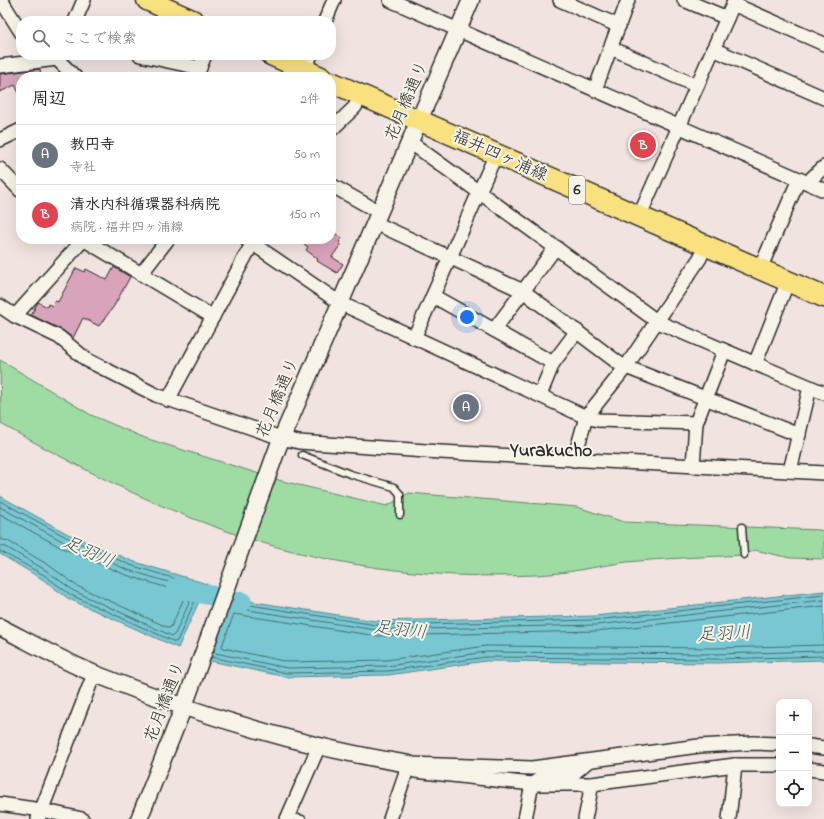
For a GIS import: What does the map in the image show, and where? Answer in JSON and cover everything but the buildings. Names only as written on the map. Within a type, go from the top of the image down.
[{"type":"main road","points":[[147,0],[183,16]]},
{"type":"main road","points":[[288,60],[312,67]]},
{"type":"main road","name":"福井四ヶ浦線","points":[[336,84],[824,297]]},
{"type":"street","points":[[1,0],[16,24]]},
{"type":"street","points":[[77,16],[84,0]]},
{"type":"street","points":[[327,16],[334,0]]},
{"type":"street","points":[[390,0],[414,4],[459,29],[678,127],[824,190]]},
{"type":"street","name":"花月橋通り","points":[[140,819],[186,701],[279,443],[420,121],[471,0]]},
{"type":"street","points":[[560,0],[619,26]]},
{"type":"street","points":[[595,90],[628,0]]},
{"type":"street","points":[[685,0],[727,18]]},
{"type":"street","points":[[638,217],[734,2],[824,44]]},
{"type":"street","points":[[610,48],[697,86]]},
{"type":"street","points":[[713,49],[824,98]]},
{"type":"street","points":[[0,66],[28,60]]},
{"type":"street","points":[[61,60],[71,72]]},
{"type":"street","points":[[156,60],[195,72]]},
{"type":"street","points":[[198,72],[203,60]]},
{"type":"street","points":[[336,125],[355,107],[361,95]]},
{"type":"street","points":[[0,140],[16,132]]},
{"type":"street","points":[[410,142],[658,322],[824,393]]},
{"type":"street","points":[[414,338],[496,154]]},
{"type":"street","points":[[760,269],[805,181],[812,178],[824,167]]},
{"type":"street","points":[[0,169],[16,186]]},
{"type":"street","points":[[336,189],[377,218],[524,291],[626,367],[799,435]]},
{"type":"street","points":[[15,316],[80,244]]},
{"type":"street","points":[[92,244],[213,317]]},
{"type":"street","points":[[141,274],[164,244]]},
{"type":"street","points":[[168,400],[213,317],[248,244]]},
{"type":"street","points":[[252,244],[340,303],[586,417],[598,420],[696,423]]},
{"type":"street","points":[[574,460],[586,417],[626,367],[658,322],[700,258],[705,246]]},
{"type":"street","points":[[494,330],[556,247]]},
{"type":"street","points":[[755,364],[788,281]]},
{"type":"street","points":[[433,296],[553,363]]},
{"type":"street","points":[[0,306],[15,316],[58,337],[87,360],[156,395],[279,443],[315,443],[574,460],[824,473]]},
{"type":"street","points":[[540,395],[553,363],[577,331]]},
{"type":"street","points":[[693,466],[696,423],[724,351]]},
{"type":"street","points":[[790,471],[810,387]]},
{"type":"street","points":[[0,627],[94,674],[186,701],[272,734],[408,767],[532,784],[592,784],[734,765],[776,765]]},
{"type":"street","points":[[40,815],[94,674]]},
{"type":"street","points":[[408,767],[532,768],[587,762],[699,746],[753,743],[776,744]]},
{"type":"street","points":[[287,817],[319,746]]},
{"type":"street","points":[[812,746],[824,748]]},
{"type":"street","points":[[532,784],[543,778],[573,774],[587,762]]},
{"type":"street","points":[[729,819],[734,765]]},
{"type":"street","points":[[390,819],[408,767]]},
{"type":"street","points":[[812,769],[824,771]]},
{"type":"street","points":[[525,819],[532,784]]},
{"type":"street","points":[[585,819],[592,784]]},
{"type":"street","points":[[0,804],[40,815],[82,819]]},
{"type":"lane","points":[[302,455],[350,474],[394,487],[400,494],[400,515]]},
{"type":"lane","points":[[742,527],[744,555]]},
{"type":"lane","points":[[287,817],[302,819]]},
{"type":"green space","points":[[0,360],[91,415],[145,438],[282,481],[387,506],[409,493],[577,507],[624,522],[819,530],[824,531],[824,559],[790,558],[755,550],[744,555],[627,562],[558,573],[495,576],[414,572],[374,567],[295,552],[218,528],[134,494],[80,467],[1,424]]},
{"type":"water","points":[[0,496],[68,534],[132,561],[207,584],[178,648],[69,599],[42,579],[0,554]]},
{"type":"water","points":[[824,591],[824,660],[717,663],[486,661],[388,675],[286,677],[201,659],[223,597],[376,621],[595,616]]},
{"type":"waterway","name":"足羽川","points":[[176,588],[242,602]]},
{"type":"place","name":"清水内科循環器科病院","points":[[643,145]]},
{"type":"place","name":"教円寺","points":[[466,407]]},
{"type":"district","name":"Yurakucho","points":[[551,451]]}]
